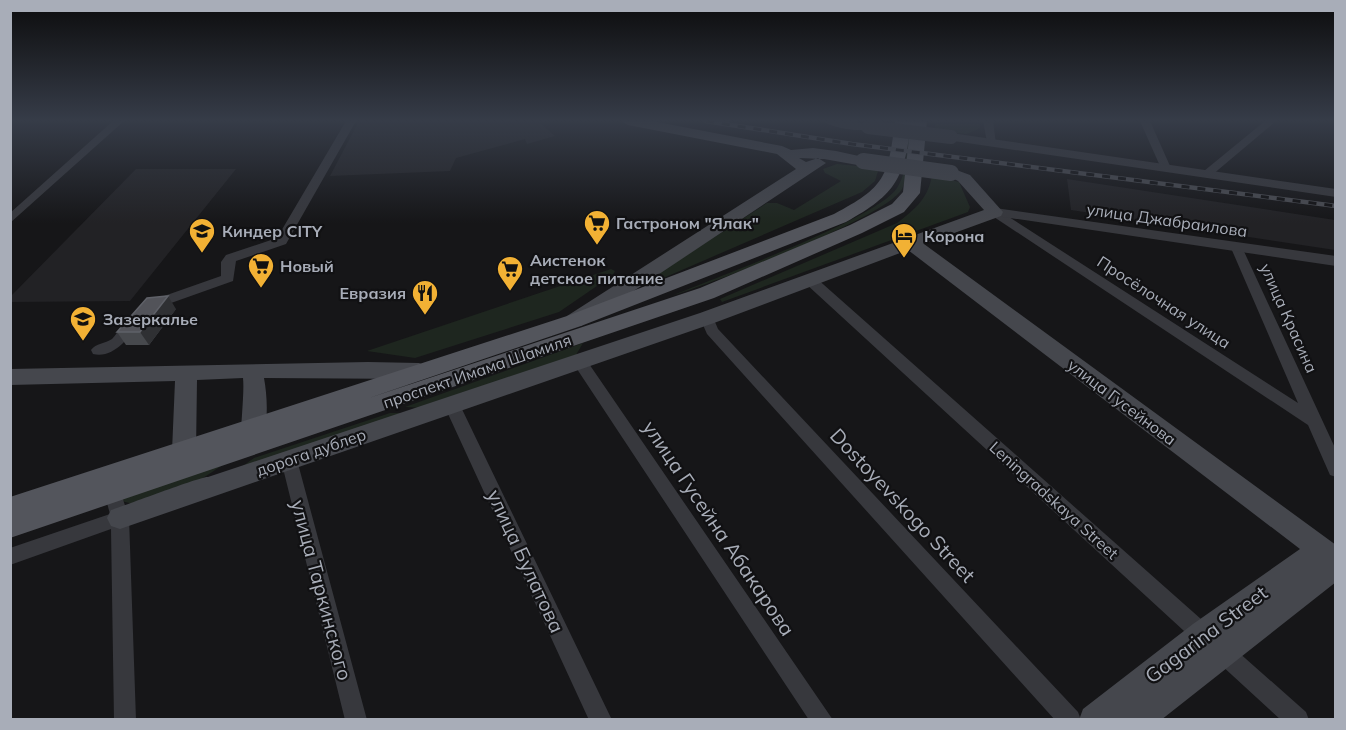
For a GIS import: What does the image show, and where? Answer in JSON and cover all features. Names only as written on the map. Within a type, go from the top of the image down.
[{"type":"main road","points":[[787,155],[804,162]]},
{"type":"main road","points":[[791,155],[804,162]]},
{"type":"main road","name":"проспект Имама Шамиля","points":[[625,294],[840,218],[874,200],[897,171],[899,155]]},
{"type":"main road","name":"проспект Имама Шамиля","points":[[10,526],[113,492],[252,439],[419,371],[707,293],[898,208],[911,193],[916,155]]},
{"type":"main road","name":"проспект Имама Шамиля","points":[[10,509],[184,451],[298,431],[367,408],[584,326],[804,162],[846,159],[951,173],[964,178],[994,212],[707,318],[440,407]]},
{"type":"main road","name":"улица Гусейнова","points":[[909,243],[1330,559]]},
{"type":"main road","points":[[707,293],[707,318]]},
{"type":"main road","points":[[580,362],[584,326]]},
{"type":"main road","points":[[10,377],[186,374],[330,368],[419,371]]},
{"type":"main road","points":[[252,372],[256,391],[252,439]]},
{"type":"main road","points":[[184,451],[186,374]]},
{"type":"main road","points":[[367,408],[440,407]]},
{"type":"main road","name":"дорога дублер","points":[[192,494],[440,407]]},
{"type":"main road","points":[[120,518],[192,494],[298,431]]},
{"type":"main road","name":"Gagarina Street","points":[[1094,720],[1213,644],[1330,559]]},
{"type":"main road","name":"Gagarina Street","points":[[1135,720],[1213,644]]},
{"type":"street","points":[[10,220],[81,155]]},
{"type":"street","points":[[98,350],[116,342],[149,306],[228,278],[227,262],[231,258],[282,241],[331,155]]},
{"type":"street","points":[[1086,155],[1335,194]]},
{"type":"street","points":[[1160,155],[1165,166]]},
{"type":"street","points":[[1208,173],[1230,155]]},
{"type":"street","name":"улица Джабраилова","points":[[994,212],[1335,261]]},
{"type":"street","name":"Просёлочная улица","points":[[994,212],[1314,421]]},
{"type":"street","name":"улица Красина","points":[[1237,248],[1335,470]]},
{"type":"street","name":"Leningradskaya Street","points":[[810,280],[1298,720]]},
{"type":"street","name":"Dostoyevskogo Street","points":[[707,318],[712,331],[1070,720]]},
{"type":"street","name":"улица Гусейна Абакарова","points":[[580,362],[822,720]]},
{"type":"street","name":"улица Булатова","points":[[440,407],[601,720]]},
{"type":"street","name":"улица Таркинского","points":[[289,460],[356,720]]},
{"type":"street","points":[[113,492],[120,518],[125,720]]},
{"type":"street","points":[[10,557],[120,518]]},
{"type":"shaded area","points":[[341,155],[467,155],[456,158],[450,171],[330,176]]},
{"type":"shaded area","points":[[910,155],[908,173],[902,189],[889,201],[865,216],[795,249],[671,296],[793,247],[883,201],[901,181],[906,156]]},
{"type":"shaded area","points":[[837,164],[879,168],[875,181],[862,192],[645,286],[642,284],[767,203],[777,203],[794,210],[841,181],[825,173],[823,169]]},
{"type":"shaded area","points":[[136,169],[236,169],[130,301],[11,302],[11,296]]},
{"type":"shaded area","points":[[932,175],[959,182],[970,207],[968,212],[722,302],[720,299],[897,223],[924,197]]},
{"type":"shaded area","points":[[1067,179],[1335,220],[1335,250],[1071,210]]},
{"type":"shaded area","points":[[611,269],[615,271],[613,275],[559,312],[415,358],[367,351]]},
{"type":"shaded area","points":[[583,343],[576,355],[425,408],[405,407]]},
{"type":"shaded area","points":[[390,413],[405,413],[240,468],[254,458]]},
{"type":"shaded area","points":[[226,463],[176,494],[163,499],[135,504],[122,501],[125,495]]},
{"type":"building","points":[[168,296],[140,332],[117,332],[147,298]]},
{"type":"railway","points":[[938,155],[1336,206]]},
{"type":"place","name":"Гастроном \"Ялак\"","points":[[597,246]]},
{"type":"place","name":"Киндер CITY","points":[[202,254]]},
{"type":"place","name":"Корона","points":[[904,259]]},
{"type":"place","name":"Новый","points":[[261,289]]},
{"type":"place","name":"Аистенок детское питание","points":[[510,292]]},
{"type":"place","name":"Евразия","points":[[425,316]]},
{"type":"place","name":"Зазеркалье","points":[[83,342]]}]
